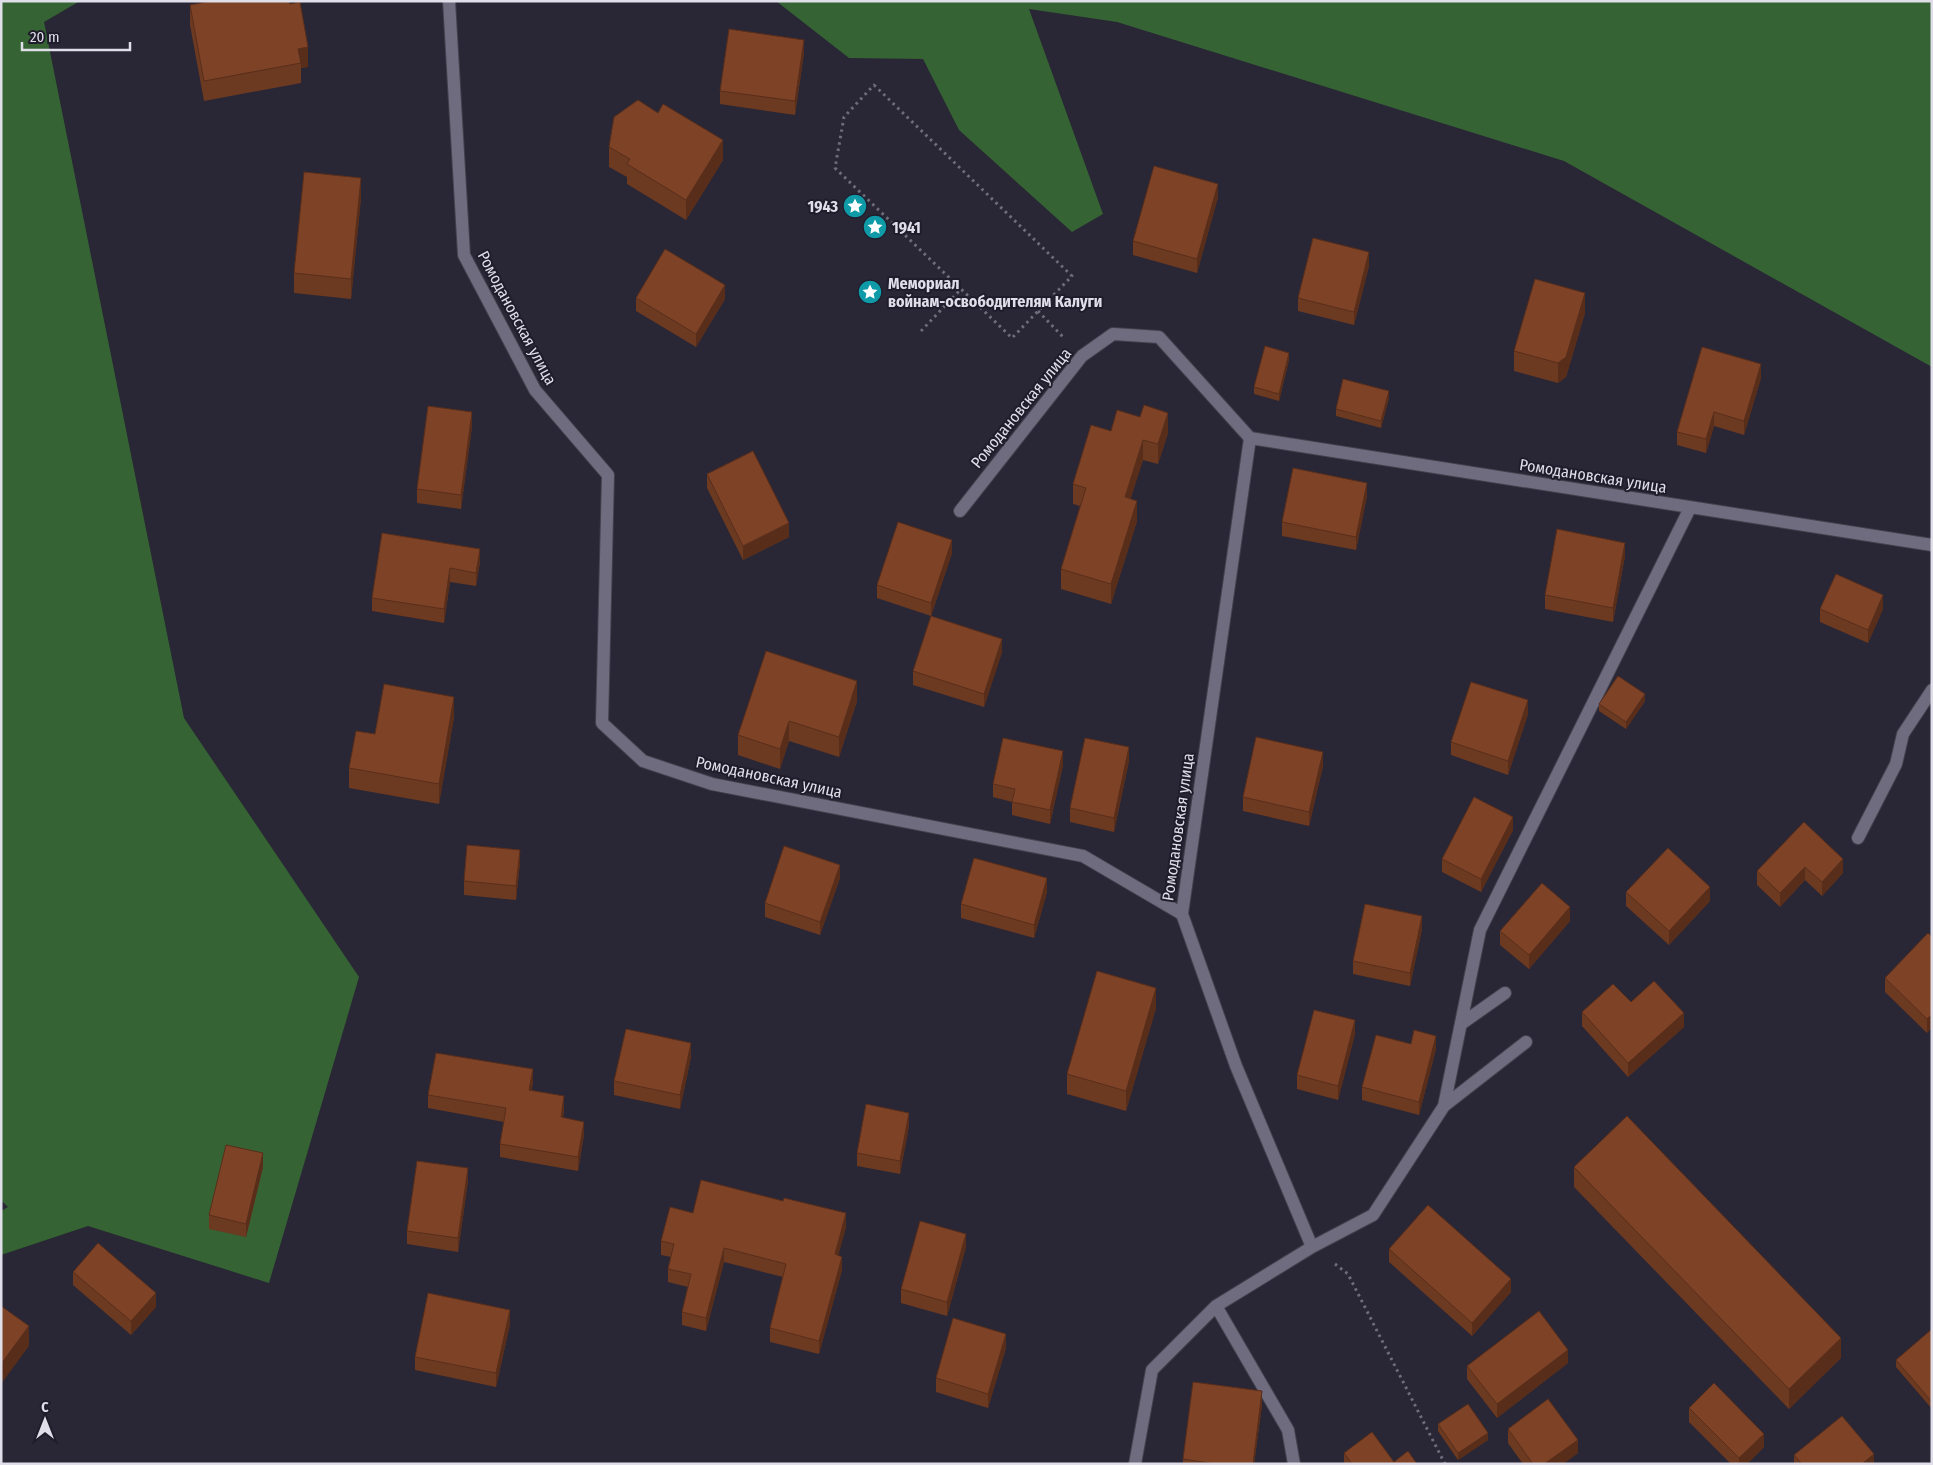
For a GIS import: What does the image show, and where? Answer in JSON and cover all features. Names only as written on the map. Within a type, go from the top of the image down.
[{"type":"street","name":"Ромодановская улица","points":[[449,1],[464,255],[535,390],[608,475],[602,723],[643,761],[712,784],[1083,856],[1182,914],[1250,438]]},
{"type":"street","name":"Ромодановская улица","points":[[960,510],[1082,356],[1113,334],[1159,337],[1250,438],[1932,545]]},
{"type":"street","points":[[1444,1106],[1480,930],[1690,508]]},
{"type":"street","points":[[1858,838],[1896,764],[1903,734],[1932,690]]},
{"type":"street","points":[[1182,914],[1236,1066],[1312,1247]]},
{"type":"street","points":[[1461,1024],[1505,993]]},
{"type":"street","points":[[1135,1464],[1152,1370],[1216,1306],[1312,1247],[1373,1215],[1444,1106],[1526,1042]]},
{"type":"street","points":[[1216,1306],[1288,1430],[1294,1464]]},
{"type":"path","points":[[874,85],[1072,276],[1012,338],[961,288],[835,168],[844,117],[874,85]]},
{"type":"path","points":[[921,330],[961,288]]},
{"type":"path","points":[[1038,311],[1082,356]]},
{"type":"path","points":[[1312,1247],[1348,1274],[1445,1464]]},
{"type":"green space","points":[[1,1],[80,1],[44,22],[184,718],[359,977],[269,1283],[88,1226],[1,1255],[1,1211],[8,1207],[1,1200]]},
{"type":"green space","points":[[776,1],[1932,1],[1932,367],[1564,161],[1117,22],[1029,9],[1103,214],[1072,232],[959,130],[923,59],[849,58]]},
{"type":"building","points":[[211,1],[289,1],[290,4],[300,2],[308,47],[298,49],[301,63],[204,81],[190,5]]},
{"type":"building","points":[[729,29],[804,40],[795,101],[720,91]]},
{"type":"building","points":[[638,100],[658,113],[663,104],[723,140],[686,200],[627,164],[630,159],[609,147],[614,117]]},
{"type":"building","points":[[1154,166],[1218,184],[1197,259],[1133,241]]},
{"type":"building","points":[[304,172],[361,178],[351,279],[294,273]]},
{"type":"building","points":[[1313,238],[1369,252],[1354,312],[1298,298]]},
{"type":"building","points":[[665,249],[725,285],[696,334],[636,298]]},
{"type":"building","points":[[1535,279],[1585,293],[1566,357],[1558,363],[1514,351]]},
{"type":"building","points":[[1265,346],[1289,353],[1279,394],[1254,387]]},
{"type":"building","points":[[1702,347],[1761,364],[1744,421],[1714,412],[1706,439],[1677,432]]},
{"type":"building","points":[[1343,379],[1389,391],[1381,421],[1336,409]]},
{"type":"building","points":[[1144,405],[1168,413],[1158,444],[1143,440],[1125,497],[1137,501],[1111,584],[1061,569],[1086,488],[1073,484],[1091,425],[1111,431],[1117,410],[1140,417]]},
{"type":"building","points":[[428,406],[472,412],[461,495],[417,489]]},
{"type":"building","points":[[753,451],[789,523],[743,546],[707,474]]},
{"type":"building","points":[[1293,468],[1367,483],[1356,537],[1282,522]]},
{"type":"building","points":[[898,522],[952,540],[931,603],[877,585]]},
{"type":"building","points":[[1557,529],[1625,543],[1613,608],[1545,595]]},
{"type":"building","points":[[382,533],[480,549],[476,573],[450,568],[444,609],[372,598]]},
{"type":"building","points":[[1836,574],[1883,595],[1868,630],[1820,609]]},
{"type":"building","points":[[931,616],[1002,639],[984,694],[913,671]]},
{"type":"building","points":[[766,651],[857,681],[839,737],[789,721],[780,749],[738,735]]},
{"type":"building","points":[[1618,676],[1645,694],[1626,722],[1599,704]]},
{"type":"building","points":[[1471,682],[1528,700],[1508,761],[1451,742]]},
{"type":"building","points":[[384,684],[454,697],[439,784],[349,768],[356,731],[375,734]]},
{"type":"building","points":[[1256,737],[1323,752],[1309,812],[1243,797]]},
{"type":"building","points":[[1003,738],[1063,751],[1050,810],[1012,802],[1015,789],[993,784]]},
{"type":"building","points":[[1085,738],[1129,747],[1114,818],[1070,808]]},
{"type":"building","points":[[1474,797],[1513,817],[1481,879],[1442,859]]},
{"type":"building","points":[[1804,822],[1843,859],[1822,882],[1805,867],[1780,893],[1757,871]]},
{"type":"building","points":[[467,845],[520,850],[516,886],[464,881]]},
{"type":"building","points":[[784,846],[840,865],[820,922],[765,903]]},
{"type":"building","points":[[1668,848],[1710,887],[1669,931],[1626,892]]},
{"type":"building","points":[[974,858],[1047,878],[1034,925],[961,904]]},
{"type":"building","points":[[1542,883],[1570,907],[1529,955],[1500,931]]},
{"type":"building","points":[[1365,904],[1422,916],[1410,973],[1353,961]]},
{"type":"building","points":[[1928,933],[1932,937],[1932,1014],[1927,1019],[1885,978]]},
{"type":"building","points":[[1097,971],[1156,988],[1126,1091],[1067,1074]]},
{"type":"building","points":[[1654,981],[1684,1013],[1628,1063],[1582,1012],[1613,984],[1631,1002]]},
{"type":"building","points":[[1314,1010],[1355,1020],[1338,1086],[1297,1075]]},
{"type":"building","points":[[626,1029],[691,1043],[680,1095],[614,1081]]},
{"type":"building","points":[[1414,1030],[1436,1036],[1419,1102],[1362,1087],[1376,1035],[1411,1044]]},
{"type":"building","points":[[436,1053],[533,1069],[529,1090],[564,1096],[561,1117],[584,1122],[578,1157],[500,1144],[506,1108],[428,1095]]},
{"type":"building","points":[[866,1104],[909,1113],[900,1161],[857,1153]]},
{"type":"building","points":[[1627,1116],[1841,1338],[1789,1389],[1574,1167]]},
{"type":"building","points":[[226,1145],[263,1153],[246,1224],[209,1215]]},
{"type":"building","points":[[417,1161],[468,1168],[458,1238],[407,1231]]},
{"type":"building","points":[[701,1180],[783,1201],[784,1198],[846,1213],[835,1254],[842,1257],[819,1341],[770,1328],[786,1264],[724,1248],[706,1318],[682,1312],[691,1274],[668,1269],[674,1244],[661,1241],[670,1207],[693,1213]]},
{"type":"building","points":[[1428,1205],[1511,1279],[1472,1323],[1389,1249]]},
{"type":"building","points":[[920,1221],[966,1234],[947,1302],[901,1289]]},
{"type":"building","points":[[98,1243],[156,1293],[131,1321],[73,1272]]},
{"type":"building","points":[[428,1293],[510,1310],[496,1373],[415,1357]]},
{"type":"building","points":[[1,1306],[29,1326],[1,1364]]},
{"type":"building","points":[[1539,1311],[1568,1350],[1497,1404],[1467,1366]]},
{"type":"building","points":[[953,1318],[1006,1334],[988,1394],[936,1378]]},
{"type":"building","points":[[1932,1329],[1932,1402],[1896,1360]]},
{"type":"building","points":[[1193,1382],[1262,1391],[1253,1464],[1216,1464],[1183,1459]]},
{"type":"building","points":[[1714,1383],[1764,1434],[1739,1458],[1689,1408]]},
{"type":"building","points":[[1548,1399],[1578,1440],[1544,1464],[1533,1464],[1508,1429]]},
{"type":"building","points":[[1468,1404],[1488,1433],[1458,1453],[1438,1424]]},
{"type":"building","points":[[1842,1416],[1874,1454],[1862,1464],[1802,1464],[1794,1455]]},
{"type":"building","points":[[1372,1432],[1394,1462],[1408,1451],[1417,1464],[1352,1464],[1344,1453]]},
{"type":"place","name":"1943","points":[[855,206]]},
{"type":"place","name":"1941","points":[[875,227]]},
{"type":"place","name":"Мемориал войнам-освободителям Калуги","points":[[870,292]]}]
